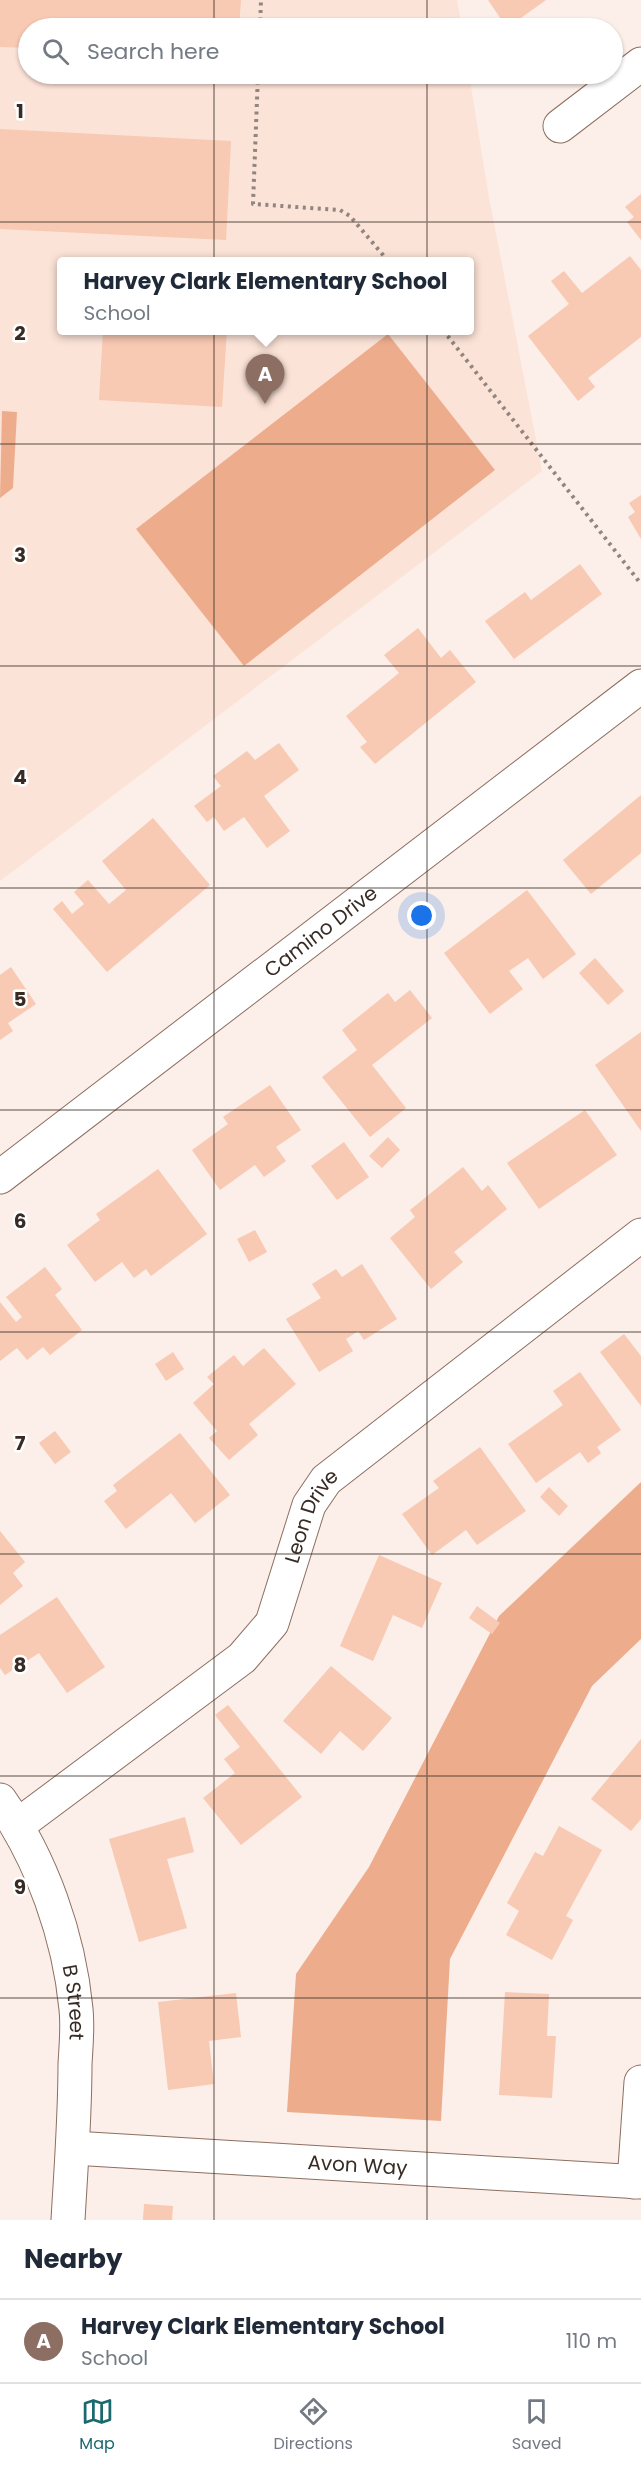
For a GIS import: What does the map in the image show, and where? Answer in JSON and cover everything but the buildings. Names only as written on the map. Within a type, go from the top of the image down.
[{"type":"street","points":[[623,78],[641,64]]},
{"type":"street","points":[[560,126],[615,84]]},
{"type":"street","name":"Camino Drive","points":[[0,1177],[641,686]]},
{"type":"street","name":"Leon Drive","points":[[9,1812],[242,1658],[272,1623],[309,1504],[326,1480],[641,1235]]},
{"type":"street","name":"B Street","points":[[9,1812],[50,1899],[65,1947],[73,1984],[76,2012],[73,2148],[68,2220]]},
{"type":"street","points":[[638,2182],[641,2082]]},
{"type":"street","name":"Avon Way","points":[[73,2148],[638,2182]]},
{"type":"path","points":[[260,18],[261,0]]},
{"type":"path","points":[[258,84],[253,204],[340,210],[350,216],[386,257]]},
{"type":"path","points":[[447,335],[641,584]]},
{"type":"shaded area","points":[[0,0],[457,0],[460,18],[18,18],[18,84],[471,84],[488,192],[542,471],[0,881]]},
{"type":"shaded area","points":[[387,335],[495,470],[244,666],[136,529]]},
{"type":"shaded area","points":[[2,411],[17,412],[13,488],[0,498]]},
{"type":"shaded area","points":[[641,1482],[641,1639],[592,1686],[450,1959],[441,2121],[287,2112],[296,1974],[369,1867],[499,1616]]},
{"type":"place","name":"Harvey Clark Elementary School","points":[[265,404]]}]
